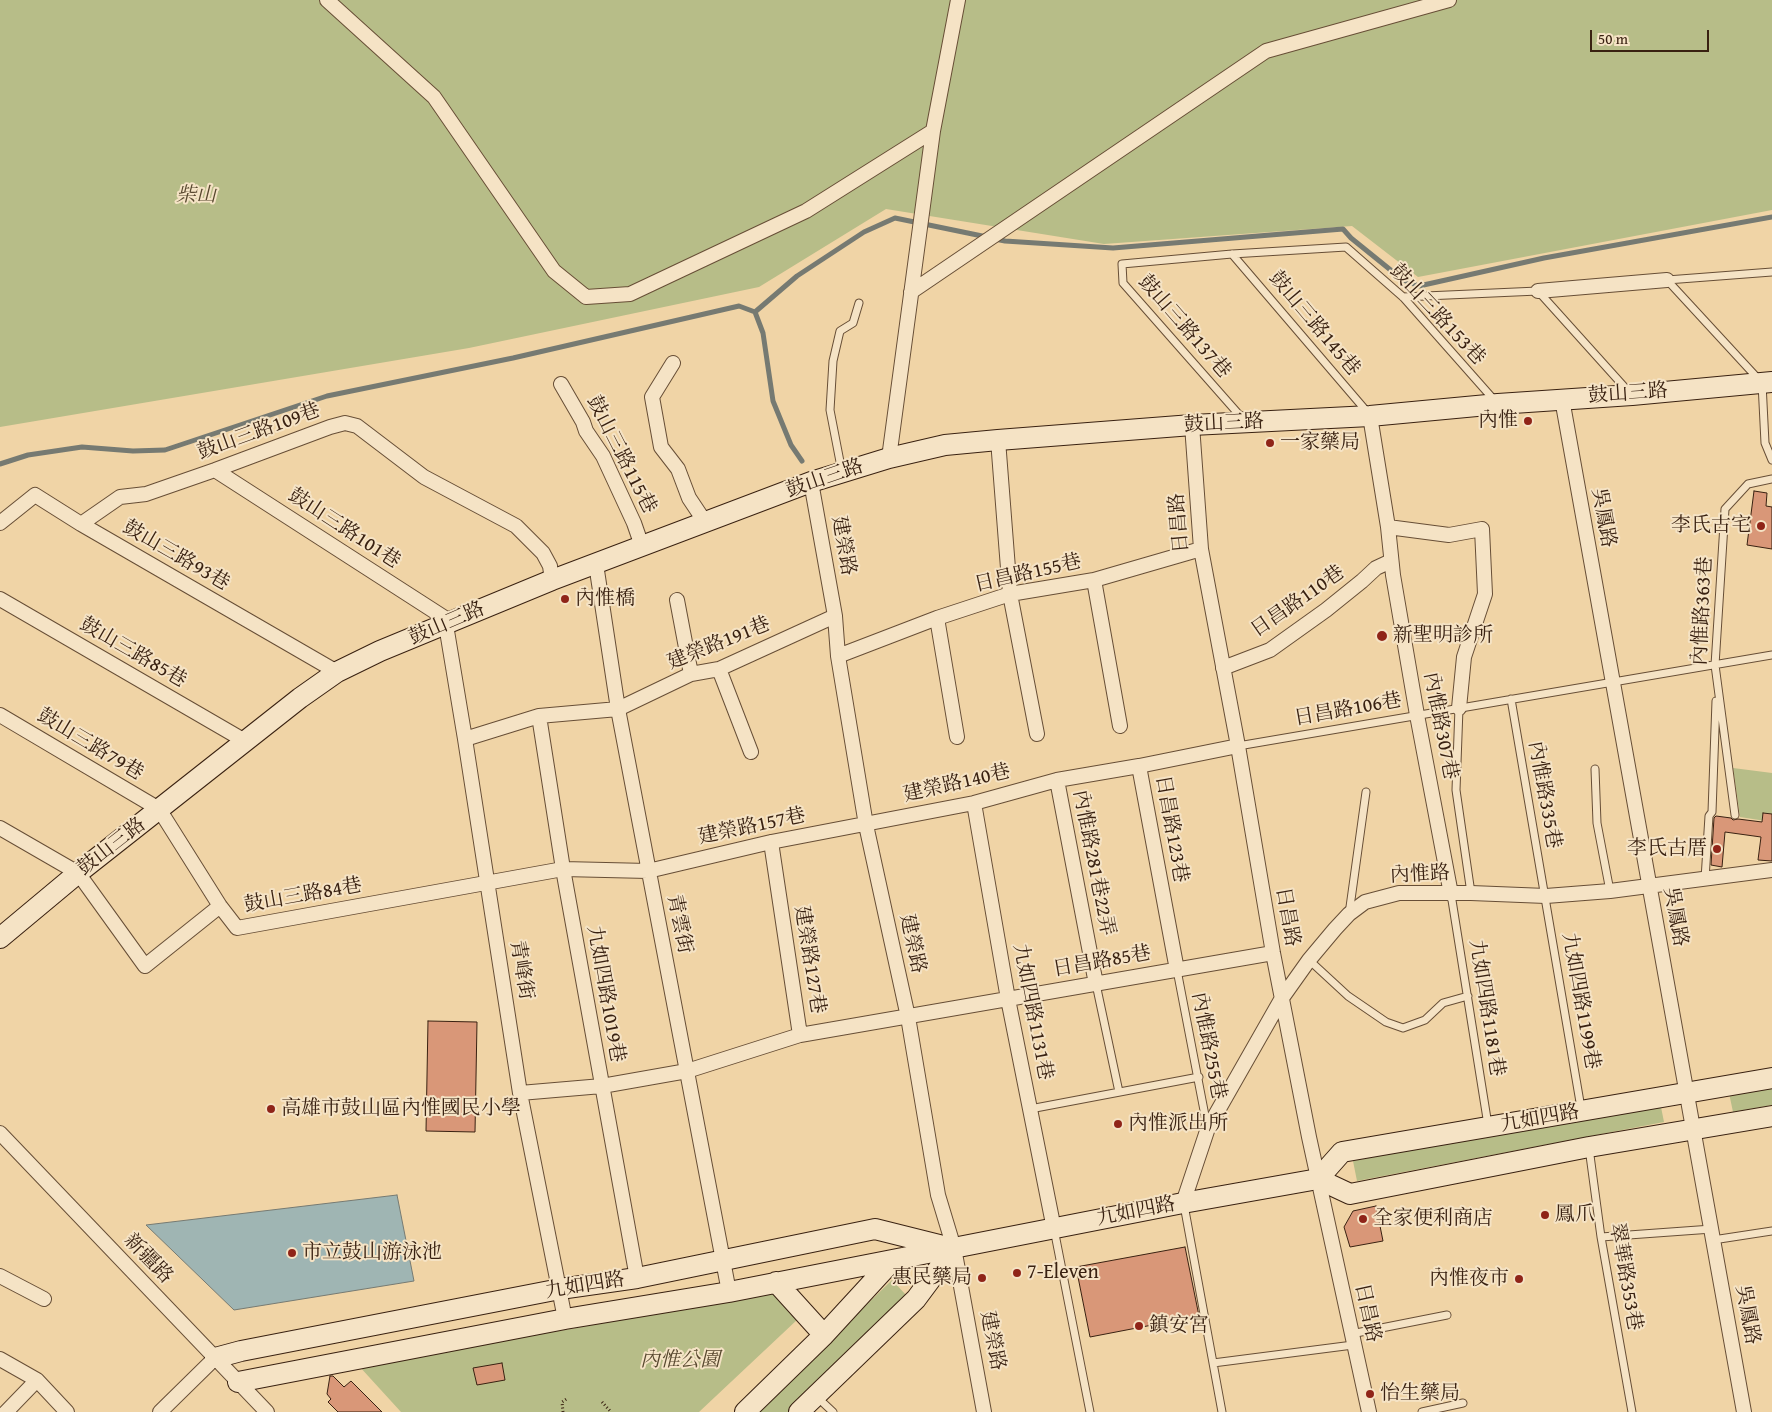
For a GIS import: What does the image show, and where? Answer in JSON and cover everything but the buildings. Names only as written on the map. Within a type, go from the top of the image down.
[{"type":"street","points":[[327,0],[434,97],[554,271],[586,297],[630,294],[806,212],[932,131]]},
{"type":"street","points":[[889,458],[932,131],[958,0]]},
{"type":"street","points":[[911,292],[1266,51],[1449,0]]},
{"type":"street","points":[[1538,291],[1667,280]]},
{"type":"street","points":[[674,363],[652,397],[661,447],[678,469],[689,498],[705,522]]},
{"type":"street","name":"鼓山三路","points":[[0,938],[78,873],[245,741],[337,672],[380,651],[552,580],[812,482],[889,458],[945,445],[1192,425],[1370,416],[1767,383]]},
{"type":"street","name":"鼓山三路115巷","points":[[561,384],[583,422],[586,431],[603,456],[634,523],[642,546]]},
{"type":"street","name":"吳鳳路","points":[[1562,399],[1744,1412]]},
{"type":"street","name":"內惟路307巷","points":[[1370,416],[1388,527],[1391,561],[1417,715],[1451,894]]},
{"type":"street","name":"鼓山三路109巷","points":[[81,524],[120,497],[146,494],[345,423],[356,426],[424,477],[516,526],[543,553],[550,566],[552,580]]},
{"type":"street","name":"日昌路","points":[[1192,425],[1201,549],[1238,746],[1273,953],[1318,1179],[1369,1412]]},
{"type":"street","points":[[998,440],[1010,594],[1037,734]]},
{"type":"street","name":"鼓山三路101巷","points":[[215,470],[449,623]]},
{"type":"street","name":"建榮路","points":[[812,482],[835,616],[838,656],[866,825],[908,1016],[938,1196],[954,1248],[984,1412]]},
{"type":"street","name":"鼓山三路93巷","points":[[0,523],[35,495],[81,524],[337,672]]},
{"type":"street","points":[[1388,527],[1449,535],[1482,529],[1485,594],[1464,657],[1459,708]]},
{"type":"street","name":"日昌路155巷","points":[[838,656],[938,618],[1010,594],[1094,580],[1201,549]]},
{"type":"street","name":"日昌路110巷","points":[[1223,668],[1270,650],[1333,604],[1376,568],[1391,561]]},
{"type":"street","name":"青雲街","points":[[596,564],[618,709],[729,1292]]},
{"type":"street","points":[[1094,580],[1120,726]]},
{"type":"street","name":"鼓山三路85巷","points":[[0,599],[245,741]]},
{"type":"street","points":[[677,600],[691,674]]},
{"type":"street","name":"建榮路191巷","points":[[618,709],[691,674],[719,669],[835,616]]},
{"type":"street","points":[[938,618],[957,736]]},
{"type":"street","name":"青峰街","points":[[449,623],[465,739],[520,1093],[565,1319]]},
{"type":"street","points":[[719,669],[751,752]]},
{"type":"street","points":[[465,739],[539,716],[618,709]]},
{"type":"street","name":"鼓山三路79巷","points":[[0,715],[159,810]]},
{"type":"street","name":"九如四路1019巷","points":[[539,716],[562,869],[637,1278]]},
{"type":"street","name":"日昌路123巷","points":[[1176,970],[1139,766],[1238,746]]},
{"type":"street","name":"建榮路140巷","points":[[866,825],[974,803],[1057,780],[1139,766]]},
{"type":"street","name":"內惟路281巷22弄","points":[[1057,780],[1096,984]]},
{"type":"street","name":"九如四路1131巷","points":[[974,803],[1008,999],[1054,1229]]},
{"type":"street","name":"鼓山三路84巷","points":[[159,810],[220,906],[237,928],[487,884]]},
{"type":"street","name":"建榮路157巷","points":[[487,884],[562,869],[648,871],[771,842],[866,825]]},
{"type":"street","points":[[0,828],[78,873],[145,966],[220,906]]},
{"type":"street","name":"建榮路127巷","points":[[771,842],[800,1035],[908,1016]]},
{"type":"street","name":"內惟路","points":[[1183,1203],[1208,1128],[1282,998],[1309,960],[1349,914],[1365,902],[1399,893],[1546,896],[1610,892],[1772,870]]},
{"type":"street","name":"日昌路85巷","points":[[908,1016],[1273,953]]},
{"type":"street","points":[[520,1093],[602,1086],[687,1071],[800,1035]]},
{"type":"street","name":"九如四路","points":[[1318,1179],[1342,1152],[1772,1078]]},
{"type":"street","name":"九如四路","points":[[238,1382],[565,1319],[729,1292],[1183,1203],[1318,1179],[1350,1194],[1589,1147],[1772,1116]]},
{"type":"street","name":"新疆路","points":[[0,1132],[6,1144],[267,1412]]},
{"type":"street","name":"九如四路","points":[[215,1358],[242,1351],[560,1290],[637,1278],[874,1229],[954,1248]]},
{"type":"street","points":[[799,1412],[916,1299],[954,1248]]},
{"type":"street","points":[[745,1412],[824,1334],[893,1260]]},
{"type":"street","points":[[0,1276],[44,1299]]},
{"type":"street","points":[[776,1282],[824,1334]]},
{"type":"street","points":[[160,1412],[215,1358]]},
{"type":"street","points":[[0,1359],[37,1380],[67,1412]]},
{"type":"street","points":[[6,1412],[37,1380]]},
{"type":"lane","name":"鼓山三路153巷","points":[[1232,254],[1346,247],[1403,297],[1498,404]]},
{"type":"lane","name":"鼓山三路145巷","points":[[1232,254],[1370,416]]},
{"type":"lane","name":"鼓山三路137巷","points":[[1232,254],[1122,264],[1123,283],[1245,422]]},
{"type":"lane","points":[[1667,280],[1772,272]]},
{"type":"lane","points":[[1667,280],[1767,383],[1765,443],[1772,460]]},
{"type":"lane","points":[[1403,297],[1538,291],[1632,395]]},
{"type":"lane","points":[[842,473],[830,410],[832,361],[840,331],[853,323],[860,303]]},
{"type":"lane","name":"內惟路363巷","points":[[1736,815],[1715,665],[1725,509],[1748,484],[1772,479]]},
{"type":"lane","name":"日昌路106巷","points":[[1238,746],[1772,655]]},
{"type":"lane","name":"內惟路363巷","points":[[1705,879],[1709,816],[1712,812],[1717,682]]},
{"type":"lane","name":"內惟路335巷","points":[[1511,699],[1546,896]]},
{"type":"lane","points":[[1459,708],[1456,790],[1472,893]]},
{"type":"lane","points":[[1714,761],[1728,761]]},
{"type":"lane","points":[[1595,769],[1597,823],[1610,892]]},
{"type":"lane","points":[[1349,914],[1366,792]]},
{"type":"lane","name":"九如四路1181巷","points":[[1451,894],[1489,1128]]},
{"type":"lane","name":"九如四路1199巷","points":[[1546,896],[1582,1112]]},
{"type":"lane","points":[[1309,960],[1348,996],[1386,1022],[1403,1028],[1425,1020],[1443,1003],[1468,996]]},
{"type":"lane","name":"內惟路255巷","points":[[1176,970],[1208,1128]]},
{"type":"lane","points":[[1096,984],[1119,1092]]},
{"type":"lane","points":[[1030,1109],[1199,1077]]},
{"type":"lane","name":"翠華路353巷","points":[[1589,1147],[1601,1237],[1632,1412]]},
{"type":"lane","points":[[1183,1203],[1222,1412]]},
{"type":"lane","points":[[1054,1229],[1090,1412]]},
{"type":"lane","points":[[1601,1237],[1712,1235],[1772,1231]]},
{"type":"lane","points":[[1213,1362],[1352,1339],[1447,1315]]},
{"type":"lane","points":[[816,1395],[833,1412]]},
{"type":"lane","points":[[1422,1412],[1463,1403]]},
{"type":"path","points":[[563,1412],[562,1402],[568,1398]]},
{"type":"path","points":[[602,1402],[611,1412]]},
{"type":"green space","name":"柴山","points":[[0,0],[1772,0],[1772,210],[1418,277],[1352,226],[1104,244],[886,209],[759,287],[469,348],[0,427]]},
{"type":"green space","points":[[1733,768],[1772,773],[1772,822],[1740,817]]},
{"type":"green space","points":[[1772,1086],[1772,1105],[1733,1112],[1729,1093]]},
{"type":"green space","points":[[1660,1102],[1664,1122],[1357,1181],[1353,1161]]},
{"type":"green space","points":[[892,1280],[907,1296],[788,1412],[756,1412]]},
{"type":"green space","name":"內惟公園","points":[[775,1293],[798,1319],[699,1412],[401,1412],[359,1366]]},
{"type":"water","name":"市立鼓山游泳池","points":[[397,1195],[414,1281],[234,1310],[146,1225]]},
{"type":"waterway","points":[[995,239],[1113,248],[1343,229],[1351,238],[1403,280],[1419,286],[1544,258],[1772,217]]},
{"type":"waterway","points":[[0,464],[28,455],[82,447],[133,451],[165,450],[327,396],[513,358],[739,306],[755,312],[797,276],[864,232],[895,218],[987,237]]},
{"type":"waterway","points":[[755,312],[763,333],[773,401],[791,445],[802,461]]},
{"type":"place","name":"內惟","points":[[1528,421]]},
{"type":"place","name":"一家藥局","points":[[1270,443]]},
{"type":"place","name":"李氏古宅","points":[[1761,526]]},
{"type":"place","name":"內惟橋","points":[[565,599]]},
{"type":"place","name":"新聖明診所","points":[[1382,636]]},
{"type":"place","name":"李氏古厝","points":[[1717,849]]},
{"type":"place","name":"高雄市鼓山區內惟國民小學","points":[[271,1109]]},
{"type":"place","name":"內惟派出所","points":[[1118,1124]]},
{"type":"place","name":"鳳爪","points":[[1545,1215]]},
{"type":"place","name":"全家便利商店","points":[[1363,1219]]},
{"type":"place","name":"市立鼓山游泳池","points":[[292,1253]]},
{"type":"place","name":"7-Eleven","points":[[1017,1273]]},
{"type":"place","name":"惠民藥局","points":[[982,1278]]},
{"type":"place","name":"內惟夜市","points":[[1519,1279]]},
{"type":"place","name":"鎮安宮","points":[[1139,1326]]},
{"type":"place","name":"怡生藥局","points":[[1370,1394]]}]
